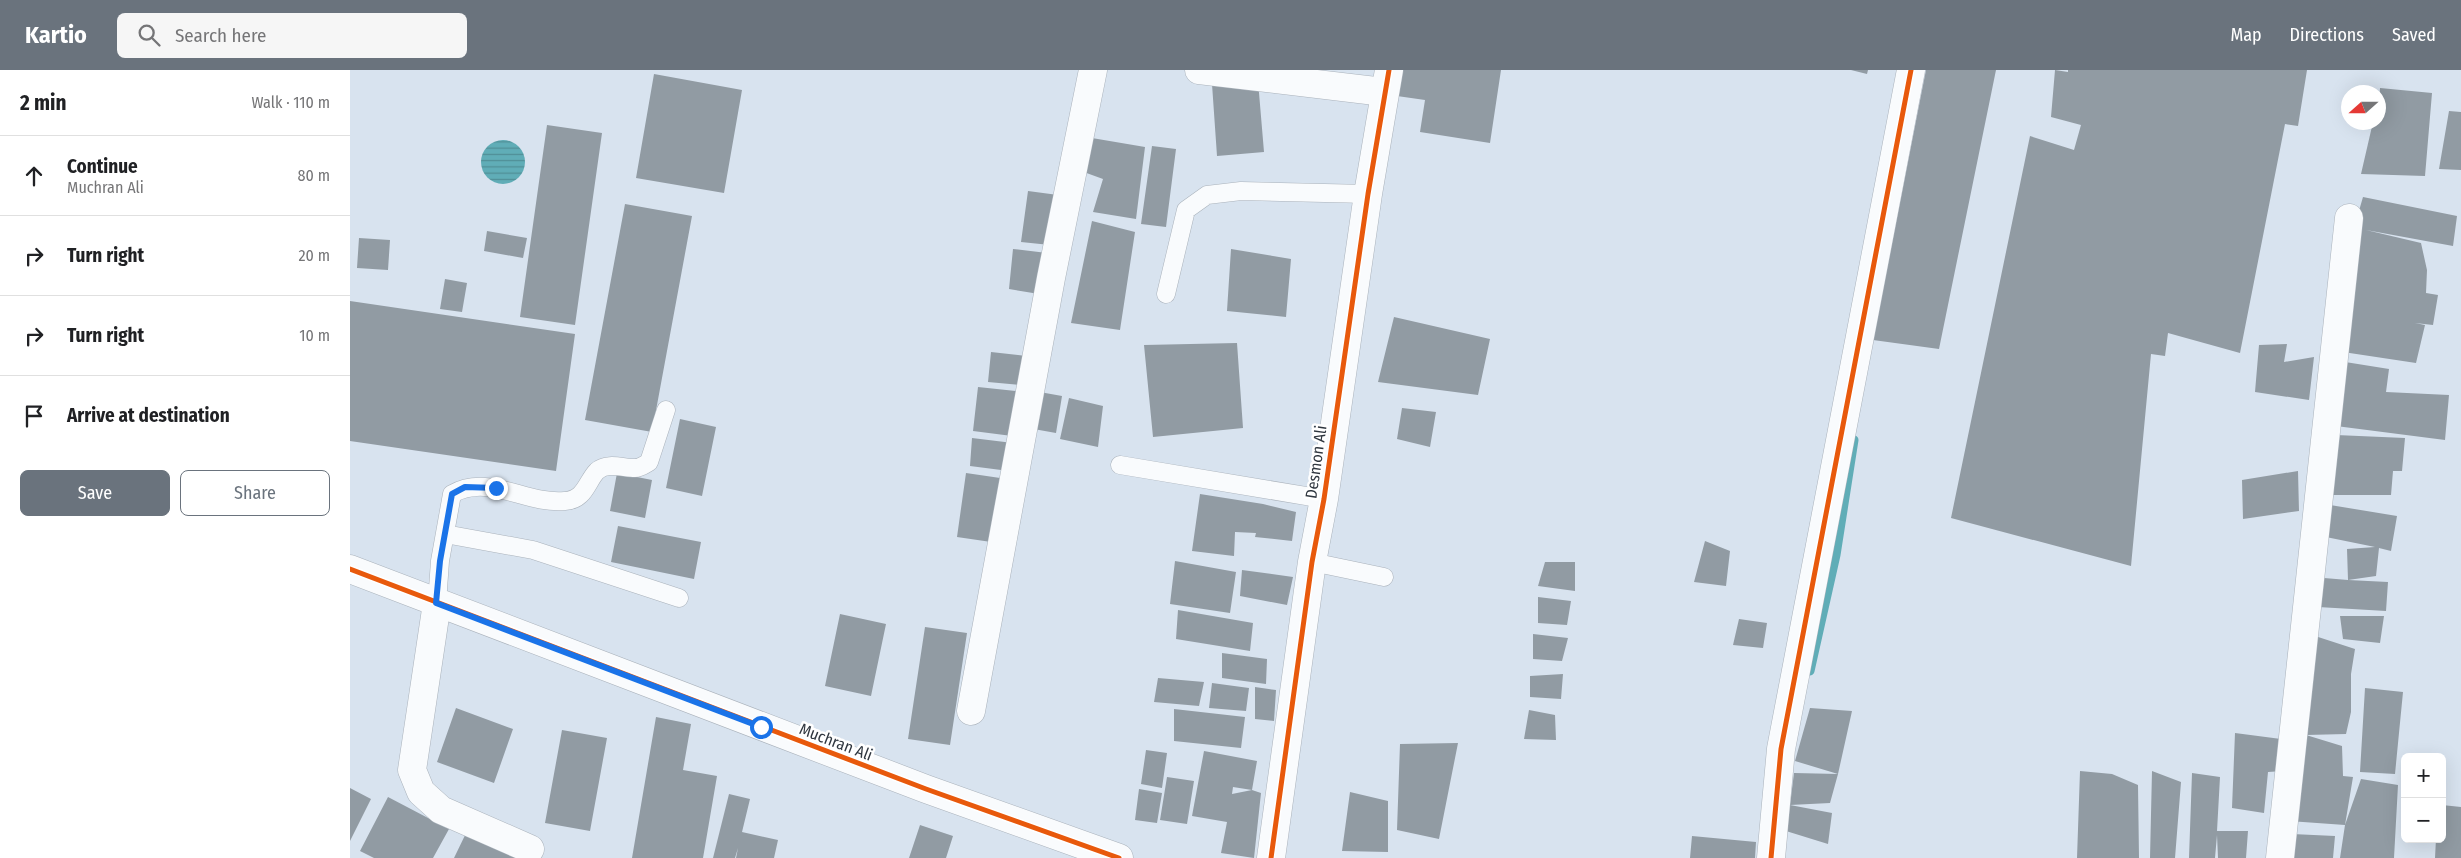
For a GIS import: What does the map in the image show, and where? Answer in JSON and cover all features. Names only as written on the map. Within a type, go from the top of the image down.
[{"type":"street","points":[[970,712],[1093,70]]},
{"type":"street","points":[[1199,70],[1386,81]]},
{"type":"street","points":[[1771,858],[1781,749],[1911,70]]},
{"type":"street","name":"Desmon Ali","points":[[1271,858],[1312,562],[1324,499],[1386,81]]},
{"type":"street","points":[[2280,858],[2349,218]]},
{"type":"street","name":"Muchran Ali","points":[[350,569],[926,789],[1119,858]]},
{"type":"street","points":[[436,603],[412,770],[421,792],[441,810],[530,849]]},
{"type":"lane","points":[[1166,294],[1186,210],[1207,195],[1241,191],[1368,194]]},
{"type":"lane","points":[[436,603],[440,561],[452,494],[465,487],[496,488],[544,500],[566,502],[576,498],[591,483],[597,471],[608,466],[637,468],[649,462],[666,410]]},
{"type":"lane","points":[[1120,465],[1324,499]]},
{"type":"lane","points":[[445,534],[533,550],[679,598]]},
{"type":"lane","points":[[1312,562],[1384,577]]},
{"type":"water","points":[[503,140],[515,144],[521,150],[525,162],[521,174],[515,180],[503,184],[491,180],[485,174],[481,162],[485,150],[491,144]]},
{"type":"building","points":[[1401,70],[1501,70],[1490,143],[1420,132],[1425,100],[1397,96]]},
{"type":"building","points":[[1851,70],[1868,70],[1867,74]]},
{"type":"building","points":[[1926,70],[1996,70],[1939,349],[1873,340]]},
{"type":"building","points":[[2055,70],[2068,72],[2068,70],[2307,70],[2298,126],[2285,124],[2240,353],[2168,333],[2165,356],[2151,354],[2131,566],[1951,518],[2030,136],[2074,150],[2081,125],[2051,117]]},
{"type":"building","points":[[654,74],[742,90],[724,193],[636,178]]},
{"type":"building","points":[[1258,81],[1264,152],[1217,156],[1212,84]]},
{"type":"building","points":[[2386,89],[2432,93],[2425,176],[2361,174],[2371,130],[2386,130]]},
{"type":"building","points":[[2449,111],[2461,112],[2461,170],[2439,169]]},
{"type":"building","points":[[547,125],[602,133],[575,325],[520,317]]},
{"type":"building","points":[[1086,137],[1145,147],[1136,219],[1093,212],[1103,179],[1081,171]]},
{"type":"building","points":[[1152,146],[1176,149],[1166,227],[1141,224]]},
{"type":"building","points":[[1028,191],[1058,195],[1050,245],[1021,242]]},
{"type":"building","points":[[2363,197],[2457,216],[2453,246],[2366,230],[2421,243],[2427,270],[2426,293],[2438,295],[2433,325],[2415,323],[2425,325],[2416,363],[2343,352],[2354,228]]},
{"type":"building","points":[[625,204],[692,216],[652,432],[585,420]]},
{"type":"building","points":[[1092,221],[1135,232],[1120,330],[1071,323]]},
{"type":"building","points":[[487,231],[527,238],[523,258],[484,251]]},
{"type":"building","points":[[359,238],[390,240],[388,270],[357,268]]},
{"type":"building","points":[[1013,249],[1047,253],[1039,294],[1009,289]]},
{"type":"building","points":[[1231,249],[1291,259],[1286,317],[1227,311]]},
{"type":"building","points":[[445,279],[467,283],[462,312],[440,309]]},
{"type":"building","points":[[350,301],[575,334],[556,471],[350,441]]},
{"type":"building","points":[[1394,317],[1490,339],[1478,395],[1378,382]]},
{"type":"building","points":[[1237,343],[1243,428],[1153,437],[1144,345]]},
{"type":"building","points":[[2287,344],[2284,362],[2314,357],[2309,400],[2255,392],[2259,345]]},
{"type":"building","points":[[991,352],[1026,356],[1022,385],[988,382]]},
{"type":"building","points":[[2339,361],[2389,369],[2386,392],[2449,395],[2445,440],[2336,426]]},
{"type":"building","points":[[978,387],[1026,392],[1021,437],[973,431]]},
{"type":"building","points":[[1034,391],[1062,396],[1056,433],[1028,428]]},
{"type":"building","points":[[1069,398],[1103,406],[1098,447],[1060,439]]},
{"type":"building","points":[[1402,408],[1436,412],[1430,447],[1397,439]]},
{"type":"building","points":[[680,419],[716,427],[702,496],[666,488]]},
{"type":"building","points":[[2336,435],[2405,438],[2402,471],[2393,471],[2391,495],[2323,495]]},
{"type":"building","points":[[972,438],[1013,443],[1009,471],[970,466]]},
{"type":"building","points":[[2298,471],[2299,511],[2243,519],[2242,480]]},
{"type":"building","points":[[617,473],[652,480],[645,518],[610,511]]},
{"type":"building","points":[[966,473],[1007,479],[998,543],[957,537]]},
{"type":"building","points":[[1200,494],[1263,504],[1296,512],[1292,541],[1255,537],[1256,533],[1235,532],[1234,556],[1192,551]]},
{"type":"building","points":[[2324,504],[2397,516],[2391,551],[2379,548],[2376,576],[2348,580],[2347,549],[2375,547],[2321,536]]},
{"type":"building","points":[[618,526],[701,542],[694,579],[611,562]]},
{"type":"building","points":[[1705,541],[1730,551],[1726,586],[1694,582]]},
{"type":"building","points":[[1175,561],[1236,572],[1230,613],[1170,604]]},
{"type":"building","points":[[1545,562],[1575,562],[1575,591],[1538,586]]},
{"type":"building","points":[[1242,570],[1293,577],[1287,605],[1240,596]]},
{"type":"building","points":[[2324,578],[2388,582],[2386,611],[2318,607]]},
{"type":"building","points":[[1538,597],[1571,601],[1567,625],[1538,623]]},
{"type":"building","points":[[1178,610],[1253,623],[1250,651],[1176,639]]},
{"type":"building","points":[[840,614],[886,624],[871,696],[825,686]]},
{"type":"building","points":[[2340,616],[2384,616],[2380,643],[2343,639]]},
{"type":"building","points":[[1739,619],[1767,623],[1763,648],[1733,645]]},
{"type":"building","points":[[925,627],[967,633],[950,745],[908,739]]},
{"type":"building","points":[[1533,634],[1568,638],[1562,661],[1533,659]]},
{"type":"building","points":[[2312,635],[2355,649],[2351,674],[2351,712],[2346,734],[2306,735],[2314,673]]},
{"type":"building","points":[[1222,653],[1267,659],[1266,684],[1222,678]]},
{"type":"building","points":[[1563,674],[1561,699],[1530,697],[1530,676]]},
{"type":"building","points":[[1158,678],[1204,682],[1199,706],[1154,702]]},
{"type":"building","points":[[1212,683],[1249,688],[1246,711],[1209,708]]},
{"type":"building","points":[[1255,687],[1276,690],[1274,721],[1255,719]]},
{"type":"building","points":[[2365,688],[2403,692],[2395,774],[2360,772]]},
{"type":"building","points":[[456,708],[513,729],[494,783],[437,762]]},
{"type":"building","points":[[1810,708],[1852,711],[1838,774],[1795,761]]},
{"type":"building","points":[[1174,709],[1245,717],[1241,748],[1174,741]]},
{"type":"building","points":[[1529,710],[1555,715],[1556,740],[1524,739]]},
{"type":"building","points":[[656,717],[691,724],[683,770],[717,776],[703,858],[632,858]]},
{"type":"building","points":[[562,730],[607,738],[590,831],[545,823]]},
{"type":"building","points":[[2235,733],[2281,739],[2283,771],[2268,772],[2264,813],[2232,808]]},
{"type":"building","points":[[2306,735],[2342,746],[2343,776],[2353,777],[2345,825],[2289,821]]},
{"type":"building","points":[[1458,743],[1439,839],[1397,830],[1400,744]]},
{"type":"building","points":[[1146,750],[1167,753],[1162,788],[1141,784]]},
{"type":"building","points":[[1204,751],[1257,761],[1252,790],[1261,793],[1254,858],[1221,853],[1227,822],[1192,816]],"holes":[[[1233,787],[1252,790],[1232,794]]]},
{"type":"building","points":[[2080,771],[2112,774],[2138,785],[2139,858],[2077,858]]},
{"type":"building","points":[[2152,771],[2181,782],[2175,858],[2150,858]]},
{"type":"building","points":[[1794,773],[1838,774],[1830,803],[1790,805]]},
{"type":"building","points":[[2192,773],[2220,777],[2217,831],[2248,831],[2246,858],[2218,858],[2217,835],[2215,858],[2189,858]]},
{"type":"building","points":[[1167,777],[1194,781],[1187,824],[1160,820]]},
{"type":"building","points":[[2361,779],[2398,785],[2394,858],[2340,858],[2345,825]]},
{"type":"building","points":[[350,788],[371,799],[350,841]]},
{"type":"building","points":[[1139,789],[1162,793],[1157,823],[1135,820]]},
{"type":"building","points":[[1350,792],[1388,801],[1388,852],[1342,851]]},
{"type":"building","points":[[729,794],[750,799],[742,832],[778,840],[774,858],[736,858],[738,848],[735,858],[713,858]]},
{"type":"building","points":[[388,797],[449,829],[433,858],[374,858],[360,851]]},
{"type":"building","points":[[1790,805],[1832,813],[1828,844],[1786,831]]},
{"type":"building","points":[[2446,805],[2461,807],[2461,858],[2435,858],[2436,843],[2446,843]]},
{"type":"building","points":[[920,825],[953,836],[946,858],[909,858]]},
{"type":"building","points":[[469,827],[532,858],[454,858]]},
{"type":"building","points":[[2292,834],[2335,836],[2333,858],[2290,858]]},
{"type":"building","points":[[1692,836],[1756,842],[1755,858],[1690,858]]},
{"type":"waterway","points":[[1810,671],[1836,555],[1854,440]]},
{"type":"cycle path","points":[[1271,858],[1312,562],[1324,499],[1368,194],[1389,70]]},
{"type":"cycle path","points":[[1771,858],[1781,749],[1911,70]]},
{"type":"cycle path","points":[[350,569],[926,789],[1119,858]]},
{"type":"route","points":[[496,488],[465,487],[452,494],[440,561],[436,603],[761,727]]}]
